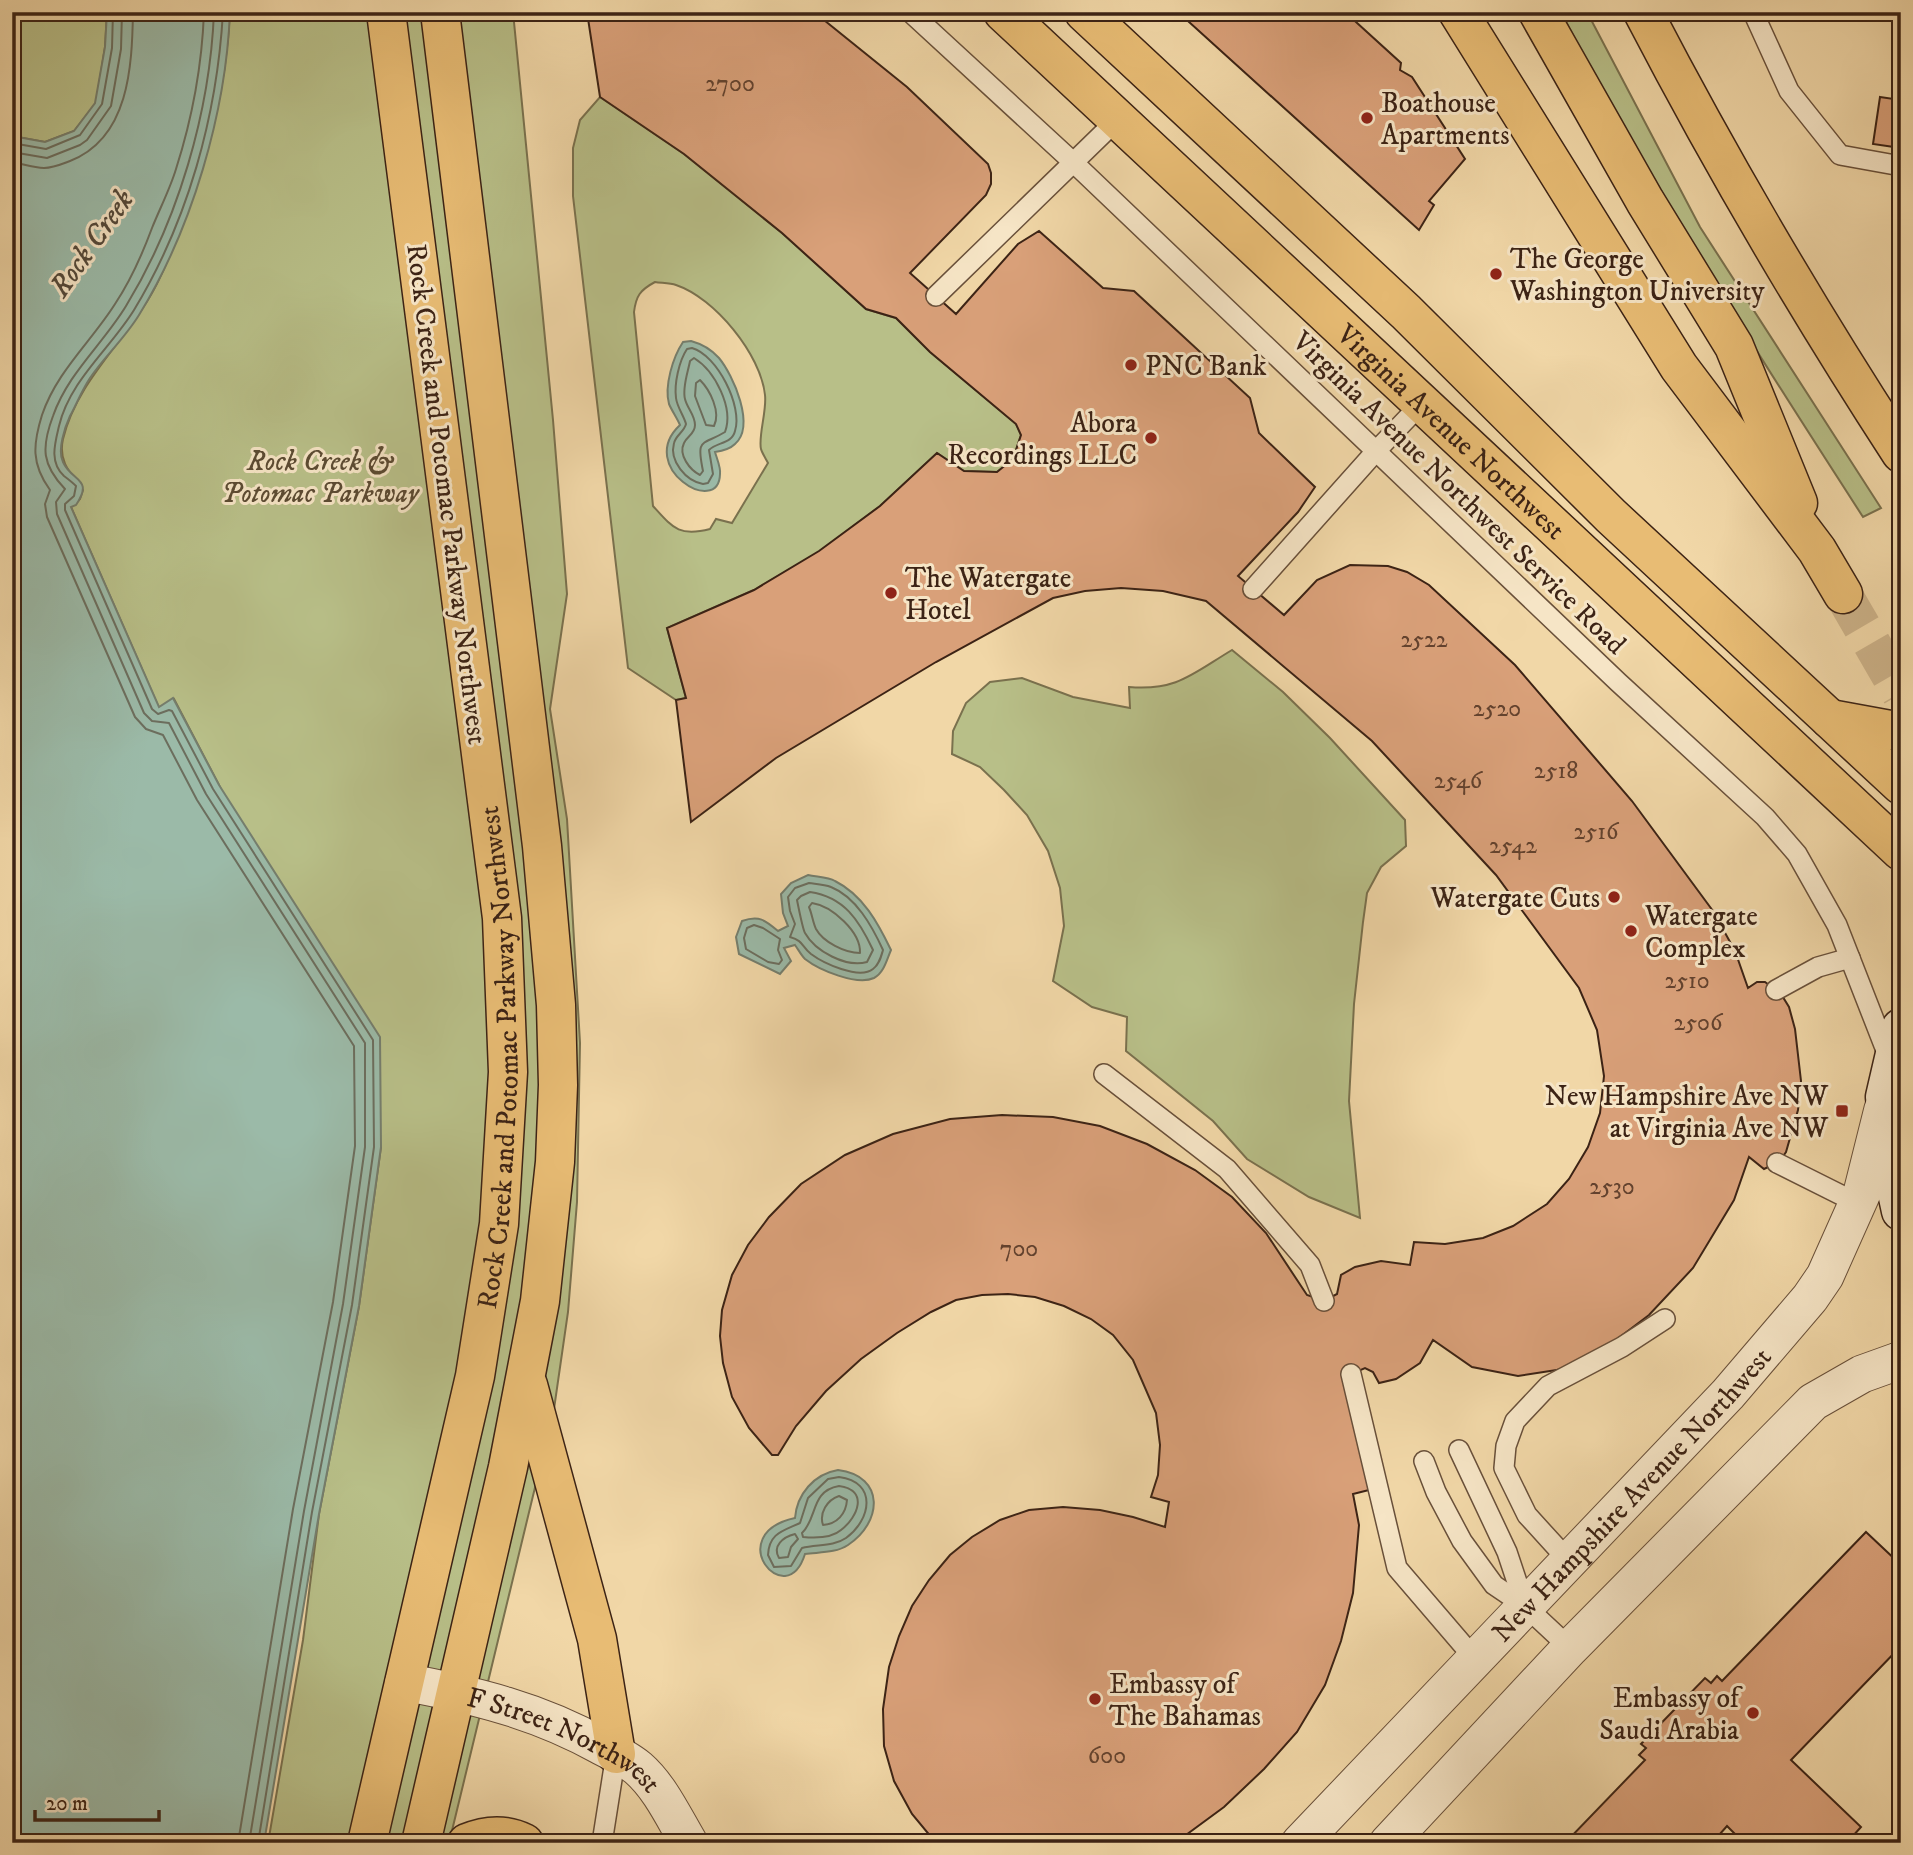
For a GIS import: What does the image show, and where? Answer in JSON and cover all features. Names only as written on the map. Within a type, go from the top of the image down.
[{"type":"main road","name":"Rock Creek and Potomac Parkway Northwest","points":[[367,1843],[475,1376],[499,1224],[508,1072],[502,918],[387,12]]},
{"type":"main road","name":"Rock Creek and Potomac Parkway Northwest","points":[[421,1843],[508,1467],[540,1301],[555,1162],[558,1085],[556,1005],[542,846],[440,12]]},
{"type":"main road","name":"Virginia Avenue Northwest","points":[[1003,12],[1901,851]]},
{"type":"main road","name":"Virginia Avenue Northwest","points":[[1084,12],[1406,312],[1611,516],[1901,785]]},
{"type":"main road","points":[[1458,12],[1679,368],[1817,550],[1843,594]]},
{"type":"main road","points":[[1538,12],[1645,201],[1734,346],[1817,550]]},
{"type":"main road","points":[[1643,12],[1697,117],[1770,244],[1901,453]]},
{"type":"main road","points":[[1830,719],[1901,732]]},
{"type":"main road","points":[[1901,1028],[1889,1082],[1896,1188],[1901,1211]]},
{"type":"main road","points":[[526,1377],[597,1639],[615,1754]]},
{"type":"main road","points":[[467,1843],[485,1836],[503,1837],[524,1843]]},
{"type":"street","name":"New Hampshire Avenue Northwest","points":[[1300,1843],[1728,1394],[1810,1298],[1825,1276],[1857,1203],[1874,1153],[1889,1082]]},
{"type":"street","points":[[1388,1843],[1570,1648],[1813,1402],[1862,1374],[1901,1360]]},
{"type":"street","name":"F Street Northwest","points":[[404,1682],[456,1691],[535,1714],[570,1729],[615,1754],[637,1767],[651,1782],[689,1843]]},
{"type":"lane","name":"Virginia Avenue Northwest Service Road","points":[[910,12],[1074,163],[1618,682],[1765,817],[1797,854],[1837,925],[1889,1082]]},
{"type":"lane","points":[[1752,12],[1789,91],[1840,155],[1901,166]]},
{"type":"lane","points":[[936,296],[1119,118]]},
{"type":"lane","points":[[1253,589],[1421,404]]},
{"type":"lane","points":[[1776,990],[1818,967],[1850,958]]},
{"type":"lane","points":[[1104,1074],[1227,1169],[1310,1265],[1324,1301]]},
{"type":"lane","points":[[1776,1163],[1857,1203]]},
{"type":"lane","points":[[1569,1560],[1527,1515],[1504,1468],[1506,1446],[1515,1421],[1548,1386],[1622,1347],[1665,1319]]},
{"type":"lane","points":[[1351,1374],[1397,1569],[1475,1659]]},
{"type":"lane","points":[[1459,1450],[1507,1552],[1525,1606]]},
{"type":"lane","points":[[1423,1461],[1462,1541],[1494,1585],[1525,1606],[1570,1648]]},
{"type":"lane","points":[[602,1843],[615,1754]]},
{"type":"green space","points":[[12,12],[107,12],[105,47],[96,103],[74,131],[45,142],[12,136]]},
{"type":"green space","name":"Rock Creek & Potomac Parkway","points":[[230,12],[513,12],[553,420],[567,594],[550,709],[567,819],[580,1043],[577,1202],[568,1312],[554,1409],[449,1843],[268,1843],[303,1640],[319,1514],[359,1306],[381,1147],[219,785],[174,699],[159,708],[71,507],[80,499],[83,490],[66,466],[62,454],[63,439],[78,400],[154,290],[170,256],[208,150],[225,69]]},
{"type":"green space","points":[[1561,12],[1587,12],[1700,227],[1881,508],[1863,517],[1823,455],[1668,205]]},
{"type":"green space","points":[[600,97],[684,154],[782,233],[866,309],[896,318],[930,352],[1016,424],[1021,435],[1013,459],[997,472],[964,471],[937,453],[880,506],[819,552],[754,590],[667,628],[686,698],[676,700],[628,668],[573,196],[573,148],[580,120]],"holes":[[[655,282],[676,285],[706,302],[734,330],[762,379],[765,408],[760,444],[768,463],[732,523],[716,519],[710,529],[691,532],[677,529],[653,506],[634,312],[642,291]]]},
{"type":"green space","points":[[1232,650],[1283,692],[1330,738],[1405,820],[1406,846],[1381,867],[1367,893],[1363,922],[1354,1004],[1349,1101],[1360,1218],[1309,1197],[1247,1159],[1213,1121],[1126,1051],[1127,1017],[1092,1007],[1053,981],[1064,926],[1060,888],[1048,851],[1027,815],[1004,790],[980,767],[952,754],[953,731],[966,703],[990,682],[1022,678],[1073,697],[1130,708],[1129,687],[1160,686],[1184,679]]},
{"type":"water","name":"Rock Creek","points":[[107,12],[230,12],[222,90],[213,130],[203,169],[175,246],[139,315],[90,378],[66,426],[61,457],[67,468],[80,481],[83,490],[76,505],[71,507],[159,707],[173,698],[219,785],[380,1037],[381,1147],[359,1306],[319,1514],[264,1843],[12,1843],[12,136],[45,142],[74,131],[95,103],[105,47]]},
{"type":"water","points":[[691,341],[713,352],[725,366],[736,388],[743,413],[741,436],[731,447],[715,452],[720,474],[716,486],[707,491],[695,489],[683,482],[673,471],[667,457],[669,441],[680,425],[669,404],[669,380],[679,348],[683,342]]},
{"type":"water","points":[[808,875],[835,881],[854,894],[869,911],[891,950],[885,966],[874,978],[858,980],[819,968],[805,959],[795,945],[784,948],[791,961],[780,974],[739,954],[736,937],[742,921],[753,918],[762,920],[778,931],[788,926],[783,913],[781,894],[791,883]]},
{"type":"water","points":[[838,1470],[854,1474],[865,1481],[871,1491],[874,1502],[868,1525],[843,1548],[805,1554],[796,1570],[785,1576],[774,1573],[765,1565],[761,1552],[763,1539],[773,1527],[795,1518],[799,1501],[808,1486],[821,1476]]},
{"type":"building","name":"Watergate Complex","points":[[587,12],[814,12],[907,87],[988,164],[991,173],[991,184],[986,195],[910,273],[956,314],[1018,244],[1039,231],[1103,288],[1134,291],[1250,398],[1259,433],[1315,487],[1298,512],[1238,576],[1284,615],[1317,580],[1350,565],[1388,566],[1407,572],[1429,585],[1515,665],[1632,801],[1713,911],[1735,951],[1748,988],[1757,982],[1765,982],[1781,994],[1789,1007],[1795,1029],[1801,1081],[1798,1110],[1786,1152],[1779,1162],[1764,1169],[1749,1157],[1734,1200],[1693,1268],[1649,1315],[1608,1346],[1563,1369],[1518,1376],[1472,1367],[1433,1340],[1420,1363],[1396,1379],[1379,1383],[1373,1372],[1365,1368],[1351,1374],[1369,1490],[1353,1494],[1359,1525],[1353,1593],[1341,1641],[1325,1685],[1297,1732],[1264,1769],[1224,1807],[1175,1843],[936,1843],[912,1814],[894,1781],[884,1746],[883,1709],[889,1667],[899,1636],[912,1606],[929,1580],[950,1555],[972,1537],[1000,1520],[1029,1510],[1063,1507],[1100,1510],[1165,1527],[1169,1502],[1151,1497],[1158,1475],[1160,1445],[1156,1413],[1133,1360],[1113,1335],[1091,1319],[1064,1306],[1035,1297],[1008,1294],[956,1300],[897,1333],[861,1359],[826,1391],[796,1426],[778,1455],[772,1455],[749,1428],[732,1397],[723,1363],[720,1336],[722,1310],[732,1275],[748,1245],[769,1217],[801,1184],[845,1155],[893,1134],[950,1119],[1002,1115],[1053,1117],[1100,1126],[1147,1144],[1195,1170],[1232,1197],[1266,1233],[1307,1295],[1324,1301],[1337,1294],[1341,1275],[1355,1267],[1381,1261],[1410,1265],[1414,1242],[1445,1244],[1483,1238],[1513,1226],[1547,1204],[1569,1179],[1588,1147],[1600,1113],[1604,1076],[1597,1030],[1579,988],[1496,875],[1372,741],[1206,601],[1163,591],[1121,588],[1085,591],[1053,598],[936,662],[776,758],[691,822],[676,700],[686,698],[667,628],[754,590],[819,551],[880,506],[937,453],[964,471],[997,472],[1013,459],[1021,435],[1016,424],[930,352],[896,318],[866,309],[782,233],[684,154],[600,97]]},
{"type":"building","name":"Boathouse Apartments","points":[[1178,12],[1345,12],[1401,63],[1400,70],[1412,77],[1465,159],[1429,201],[1434,205],[1419,230]]},
{"type":"building","points":[[1880,97],[1901,100],[1901,148],[1873,144]]},
{"type":"building","name":"Embassy of Saudi Arabia","points":[[1866,1532],[1901,1565],[1901,1646],[1791,1760],[1861,1827],[1852,1837],[1855,1843],[1744,1843],[1727,1826],[1712,1843],[1565,1843],[1645,1760],[1639,1755],[1646,1748],[1641,1744],[1705,1678],[1711,1683],[1717,1676],[1722,1681]]},
{"type":"tunnel","points":[[1843,594],[1901,694]]},
{"type":"place","name":"Boathouse Apartments","points":[[1367,118]]},
{"type":"place","name":"The George Washington University","points":[[1496,274]]},
{"type":"place","name":"PNC Bank","points":[[1131,365]]},
{"type":"place","name":"Abora Recordings LLC","points":[[1151,438]]},
{"type":"place","name":"The Watergate Hotel","points":[[891,593]]},
{"type":"place","name":"Watergate Cuts","points":[[1614,897]]},
{"type":"place","name":"Watergate Complex","points":[[1631,931]]},
{"type":"place","name":"New Hampshire Ave NW at Virginia Ave NW","points":[[1842,1111]]},
{"type":"place","name":"Embassy of The Bahamas","points":[[1095,1699]]},
{"type":"place","name":"Embassy of Saudi Arabia","points":[[1753,1713]]}]
